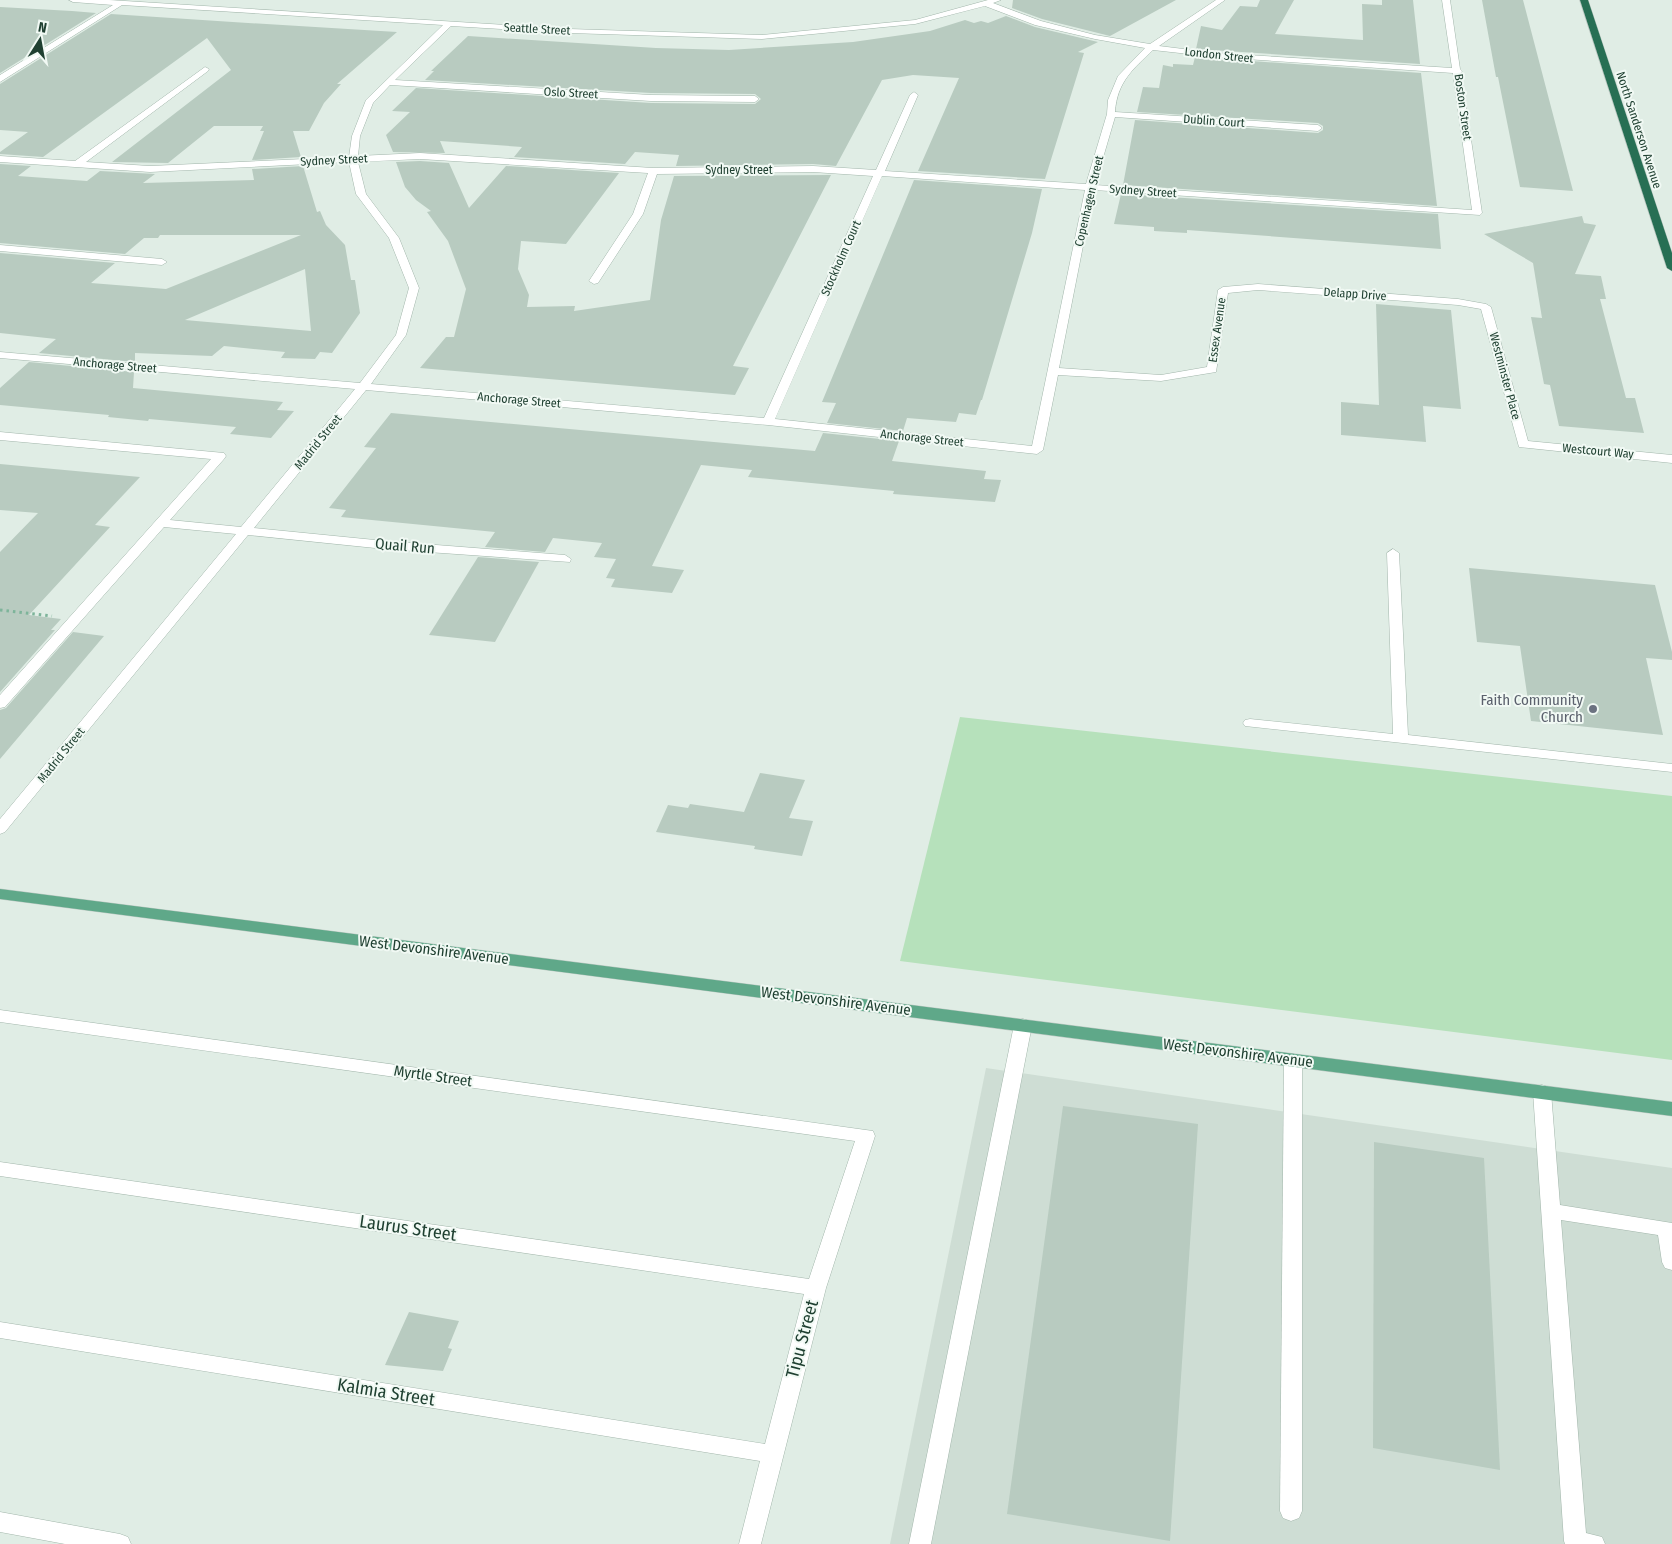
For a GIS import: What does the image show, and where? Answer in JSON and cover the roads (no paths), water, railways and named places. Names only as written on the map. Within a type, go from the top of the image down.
[{"type":"highway","name":"North Sanderson Avenue","points":[[1584,0],[1672,268]]},
{"type":"main road","name":"West Devonshire Avenue","points":[[0,894],[1672,1109]]},
{"type":"street","name":"Seattle Street","points":[[73,0],[569,31],[762,37],[915,22],[997,0]]},
{"type":"street","name":"Copenhagen Street","points":[[1037,450],[1090,187],[1111,114],[1112,100],[1122,76],[1150,47],[1221,0]]},
{"type":"street","name":"Boston Street","points":[[1446,0],[1458,71],[1477,213]]},
{"type":"street","points":[[0,79],[121,3]]},
{"type":"street","name":"London Street","points":[[987,4],[1038,23],[1094,37],[1150,47],[1216,56],[1458,71]]},
{"type":"street","name":"Madrid Street","points":[[0,829],[364,386],[401,335],[414,288],[394,238],[361,194],[353,159],[356,136],[369,102],[450,23]]},
{"type":"street","points":[[77,164],[205,68]]},
{"type":"street","name":"Oslo Street","points":[[388,82],[651,98],[754,99]]},
{"type":"street","name":"Stockholm Court","points":[[768,422],[914,95]]},
{"type":"street","name":"Dublin Court","points":[[1111,114],[1318,128]]},
{"type":"street","name":"Sydney Street","points":[[0,159],[150,169],[420,156],[653,171],[813,170],[879,172],[1477,213]]},
{"type":"street","points":[[594,281],[638,214],[653,171]]},
{"type":"street","points":[[0,248],[162,262]]},
{"type":"street","name":"Delapp Drive","points":[[1223,290],[1258,287],[1458,302],[1486,307]]},
{"type":"street","name":"Essex Avenue","points":[[1053,371],[1161,378],[1212,370],[1223,290]]},
{"type":"street","name":"Westminster Place","points":[[1486,307],[1524,444]]},
{"type":"street","name":"Anchorage Street","points":[[0,355],[768,422],[1037,450]]},
{"type":"street","points":[[0,436],[220,456],[163,523],[0,704]]},
{"type":"street","name":"Westcourt Way","points":[[1524,444],[1672,459]]},
{"type":"street","name":"Quail Run","points":[[163,523],[385,545],[565,559]]},
{"type":"street","points":[[1393,553],[1401,740]]},
{"type":"street","points":[[1250,723],[1672,768]]},
{"type":"street","name":"Myrtle Street","points":[[0,1016],[866,1136]]},
{"type":"street","points":[[920,1544],[1023,1025]]},
{"type":"street","points":[[1291,1511],[1293,1060]]},
{"type":"street","points":[[1542,1092],[1575,1541],[1594,1544]]},
{"type":"street","name":"Tipu Street","points":[[750,1544],[816,1288],[866,1136]]},
{"type":"street","name":"Laurus Street","points":[[0,1169],[816,1288]]},
{"type":"street","points":[[1551,1211],[1667,1229],[1672,1262]]},
{"type":"street","name":"Kalmia Street","points":[[0,1330],[772,1454]]},
{"type":"street","points":[[0,1522],[120,1544]]},
{"type":"place","name":"Faith Community Church","points":[[1593,709]]}]
